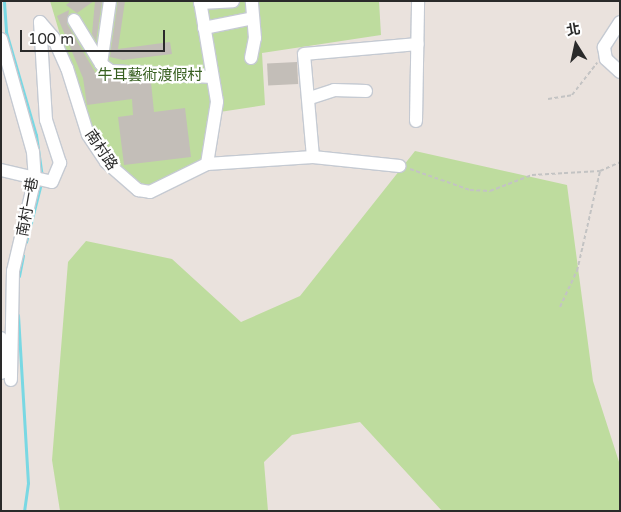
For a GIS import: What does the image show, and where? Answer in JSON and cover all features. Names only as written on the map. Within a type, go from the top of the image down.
[{"type":"street","points":[[101,64],[110,1]]},
{"type":"street","points":[[207,164],[218,102],[212,78],[200,2],[233,1]]},
{"type":"street","points":[[251,58],[252,1]]},
{"type":"street","points":[[416,120],[418,1]]},
{"type":"street","points":[[204,28],[252,18]]},
{"type":"street","points":[[74,20],[101,64],[112,71],[212,78]]},
{"type":"street","name":"南村路","points":[[35,178],[52,182],[60,163],[46,120],[40,22],[53,37],[68,68],[88,135],[124,181],[150,192],[207,164],[313,157],[400,166]]},
{"type":"street","points":[[620,22],[605,53],[620,72]]},
{"type":"street","name":"南村一巷","points":[[1,39],[33,152],[35,178],[10,303],[1,316]]},
{"type":"street","points":[[313,157],[310,98],[304,54],[418,44]]},
{"type":"street","points":[[310,98],[334,90],[366,91]]},
{"type":"street","points":[[1,170],[35,178]]},
{"type":"street","points":[[6,377],[10,303]]},
{"type":"street","points":[[1,338],[6,377]]},
{"type":"path","points":[[548,99],[572,95],[605,53]]},
{"type":"path","points":[[400,166],[470,190],[490,191],[532,175],[600,171],[620,162]]},
{"type":"path","points":[[560,306],[577,271],[600,171]]},
{"type":"green space","name":"牛耳藝術渡假村","points":[[50,1],[379,1],[381,35],[262,53],[265,105],[213,113],[205,159],[152,188],[124,175],[83,112]]},
{"type":"green space","points":[[415,151],[567,185],[593,381],[620,465],[620,511],[442,511],[360,422],[292,435],[264,462],[268,511],[60,511],[52,460],[68,262],[86,241],[172,259],[241,322],[300,296]]},
{"type":"building","points":[[71,1],[94,1],[77,13],[66,5]]},
{"type":"building","points":[[95,1],[102,1],[96,41],[92,34]]},
{"type":"building","points":[[118,1],[125,1],[118,49],[170,42],[172,54],[123,60],[110,57]]},
{"type":"building","points":[[69,10],[67,24],[99,79],[102,75],[151,82],[154,112],[185,108],[191,157],[124,165],[118,117],[133,115],[132,99],[87,105],[83,78],[57,16]]},
{"type":"building","points":[[297,62],[298,84],[268,86],[267,64]]},
{"type":"waterway","points":[[4,2],[6,32],[36,135],[42,177]]},
{"type":"waterway","points":[[26,242],[41,183]]},
{"type":"waterway","points":[[19,276],[23,255]]},
{"type":"waterway","points":[[18,315],[28,483],[24,511]]}]
